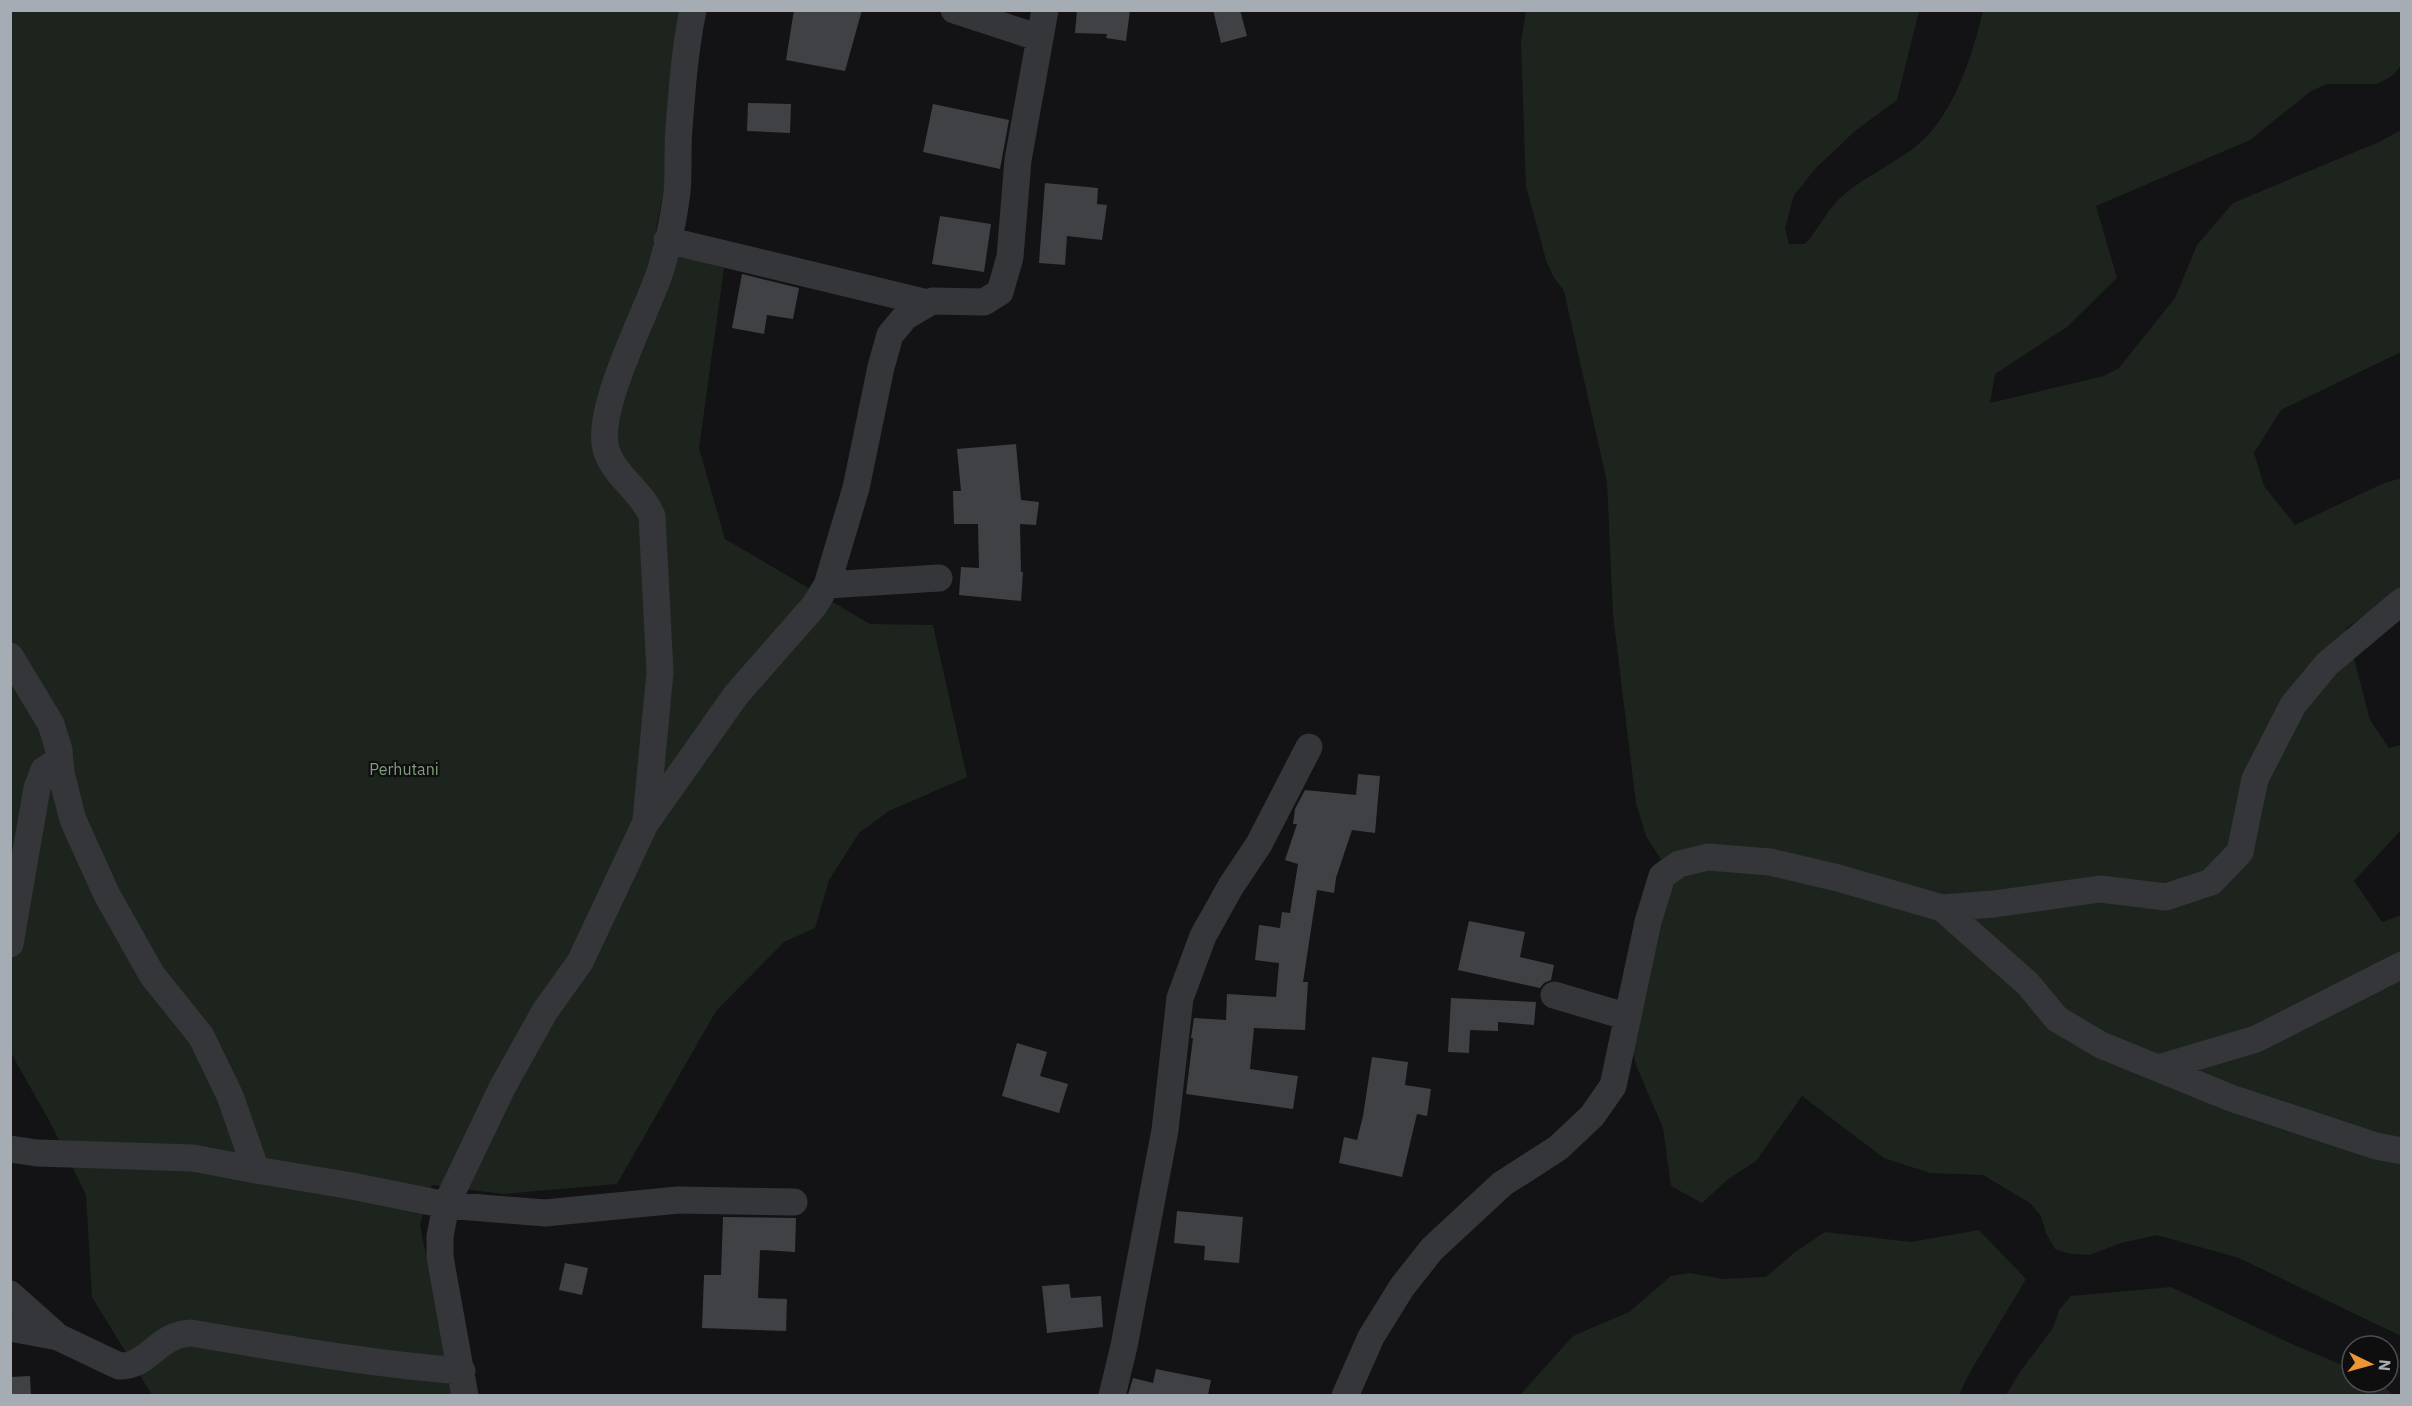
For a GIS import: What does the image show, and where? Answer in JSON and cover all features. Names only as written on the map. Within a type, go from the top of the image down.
[{"type":"street","points":[[645,824],[660,672],[652,516],[646,502],[616,468],[606,449],[604,430],[611,396],[660,271],[677,193],[679,130],[688,35],[693,10]]},
{"type":"street","points":[[954,10],[1040,38]]},
{"type":"street","points":[[10,1294],[58,1337],[108,1362],[124,1366],[138,1362],[172,1336],[191,1333],[392,1366],[463,1383],[440,1257],[440,1236],[446,1205],[527,1041],[580,962],[645,824],[736,695],[814,606],[827,585],[856,488],[880,366],[890,334],[905,317],[932,301],[984,302],[1000,292],[1010,257],[1018,160],[1045,10]]},
{"type":"street","points":[[667,240],[928,303]]},
{"type":"street","points":[[827,585],[939,579]]},
{"type":"street","points":[[1345,1395],[1371,1337],[1402,1287],[1432,1249],[1502,1184],[1558,1148],[1592,1116],[1613,1086],[1648,922],[1662,876],[1679,864],[1708,857],[1770,862],[1838,878],[1942,908],[2029,900],[2100,889],[2166,897],[2211,882],[2240,852],[2255,779],[2293,705],[2327,664],[2402,601]]},
{"type":"street","points":[[10,656],[51,724],[73,820],[106,895],[152,975],[201,1036],[230,1096],[256,1170]]},
{"type":"street","points":[[1112,1395],[1124,1346],[1166,1130],[1180,998],[1203,936],[1231,886],[1259,844],[1309,747]]},
{"type":"street","points":[[10,944],[38,789],[44,770],[60,760]]},
{"type":"street","points":[[1942,908],[2028,984],[2057,1018],[2101,1045],[2231,1098],[2349,1138],[2376,1146],[2402,1150]]},
{"type":"street","points":[[2158,1068],[2256,1039],[2402,965]]},
{"type":"street","points":[[1554,995],[1628,1017]]},
{"type":"street","points":[[10,1149],[37,1153],[193,1158],[446,1205],[545,1213],[678,1200],[794,1202]]},
{"type":"street","points":[[10,1328],[58,1337]]},
{"type":"green space","name":"Perhutani","points":[[10,11],[679,11],[668,169],[653,245],[724,268],[699,448],[725,539],[870,624],[933,625],[967,777],[889,811],[859,833],[829,880],[815,928],[784,942],[716,1011],[617,1184],[503,1194],[432,1185],[420,1224],[453,1395],[152,1395],[92,1297],[86,1195],[50,1122],[11,1053]]},
{"type":"green space","points":[[1526,11],[1919,11],[1897,100],[1855,131],[1816,168],[1794,195],[1785,228],[1789,244],[1805,244],[1838,200],[1914,148],[1940,120],[1967,67],[1983,11],[2401,11],[2401,66],[2392,76],[2377,84],[2327,84],[2311,91],[2250,140],[2096,206],[2117,278],[2067,327],[1995,374],[1990,403],[2104,376],[2119,368],[2175,298],[2197,245],[2233,203],[2379,142],[2401,130],[2401,352],[2281,410],[2254,453],[2264,486],[2295,525],[2382,484],[2401,478],[2401,592],[2346,628],[2370,720],[2389,748],[2401,745],[2401,830],[2354,881],[2382,922],[2401,915],[2401,1336],[2239,1258],[2157,1235],[2121,1243],[2089,1255],[2071,1254],[2055,1249],[2046,1233],[2041,1216],[2030,1203],[1983,1175],[1930,1173],[1884,1158],[1802,1096],[1756,1161],[1727,1180],[1702,1203],[1671,1186],[1663,1128],[1636,1065],[1631,1044],[1672,877],[1646,836],[1636,803],[1613,615],[1607,482],[1564,291],[1553,276],[1546,260],[1526,186],[1521,42]]},
{"type":"green space","points":[[1979,1230],[2026,1279],[1970,1372],[1959,1395],[1520,1395],[1573,1336],[1629,1312],[1671,1276],[1689,1273],[1724,1279],[1766,1277],[1795,1252],[1825,1232],[1911,1242]]},
{"type":"green space","points":[[2171,1287],[2340,1364],[2340,1394],[2393,1395],[2006,1395],[2053,1328],[2059,1310],[2071,1296]]},
{"type":"building","points":[[794,10],[862,10],[845,71],[786,60]]},
{"type":"building","points":[[1077,10],[1130,10],[1126,41],[1106,38],[1107,34],[1075,33]]},
{"type":"building","points":[[1213,10],[1240,10],[1247,36],[1221,43]]},
{"type":"building","points":[[748,103],[791,104],[790,133],[747,131]]},
{"type":"building","points":[[933,104],[1009,120],[1000,169],[923,152]]},
{"type":"building","points":[[1045,183],[1098,188],[1097,204],[1107,205],[1102,240],[1067,236],[1065,265],[1039,263]]},
{"type":"building","points":[[940,216],[991,224],[984,272],[932,264]]},
{"type":"building","points":[[742,274],[799,288],[793,319],[767,315],[764,334],[732,328]]},
{"type":"building","points":[[1016,444],[1021,500],[1039,502],[1036,525],[1020,524],[1021,572],[1023,572],[1021,601],[959,595],[961,567],[979,568],[978,524],[954,524],[953,491],[961,491],[957,449]]},
{"type":"building","points":[[1358,774],[1380,776],[1375,833],[1352,830],[1336,878],[1334,893],[1317,890],[1303,982],[1308,982],[1305,1030],[1254,1028],[1250,1069],[1298,1076],[1293,1109],[1186,1094],[1194,1018],[1226,1020],[1227,994],[1276,997],[1279,963],[1255,960],[1259,925],[1280,928],[1282,912],[1290,913],[1298,864],[1285,860],[1297,824],[1293,824],[1295,809],[1305,790],[1356,795]]},
{"type":"building","points":[[1469,921],[1525,932],[1520,957],[1554,965],[1551,980],[1540,988],[1458,970]]},
{"type":"building","points":[[1451,998],[1536,1002],[1534,1025],[1498,1022],[1498,1031],[1470,1030],[1469,1053],[1448,1052]]},
{"type":"building","points":[[1017,1043],[1047,1052],[1040,1076],[1068,1084],[1059,1113],[1002,1096]]},
{"type":"building","points":[[1372,1057],[1408,1062],[1405,1085],[1431,1089],[1427,1116],[1417,1114],[1402,1177],[1339,1163],[1344,1137],[1357,1140]]},
{"type":"building","points":[[1177,1211],[1243,1217],[1239,1263],[1204,1260],[1205,1246],[1174,1243]]},
{"type":"building","points":[[723,1217],[796,1218],[795,1252],[760,1250],[758,1298],[787,1299],[786,1331],[702,1328],[704,1275],[721,1275]]},
{"type":"building","points":[[565,1263],[588,1268],[582,1295],[559,1290]]},
{"type":"building","points":[[1069,1284],[1071,1298],[1101,1296],[1103,1327],[1047,1333],[1042,1286]]},
{"type":"building","points":[[1156,1369],[1211,1380],[1208,1395],[1128,1395],[1133,1378],[1153,1383]]},
{"type":"building","points":[[30,1376],[31,1395],[10,1395],[10,1377]]}]
